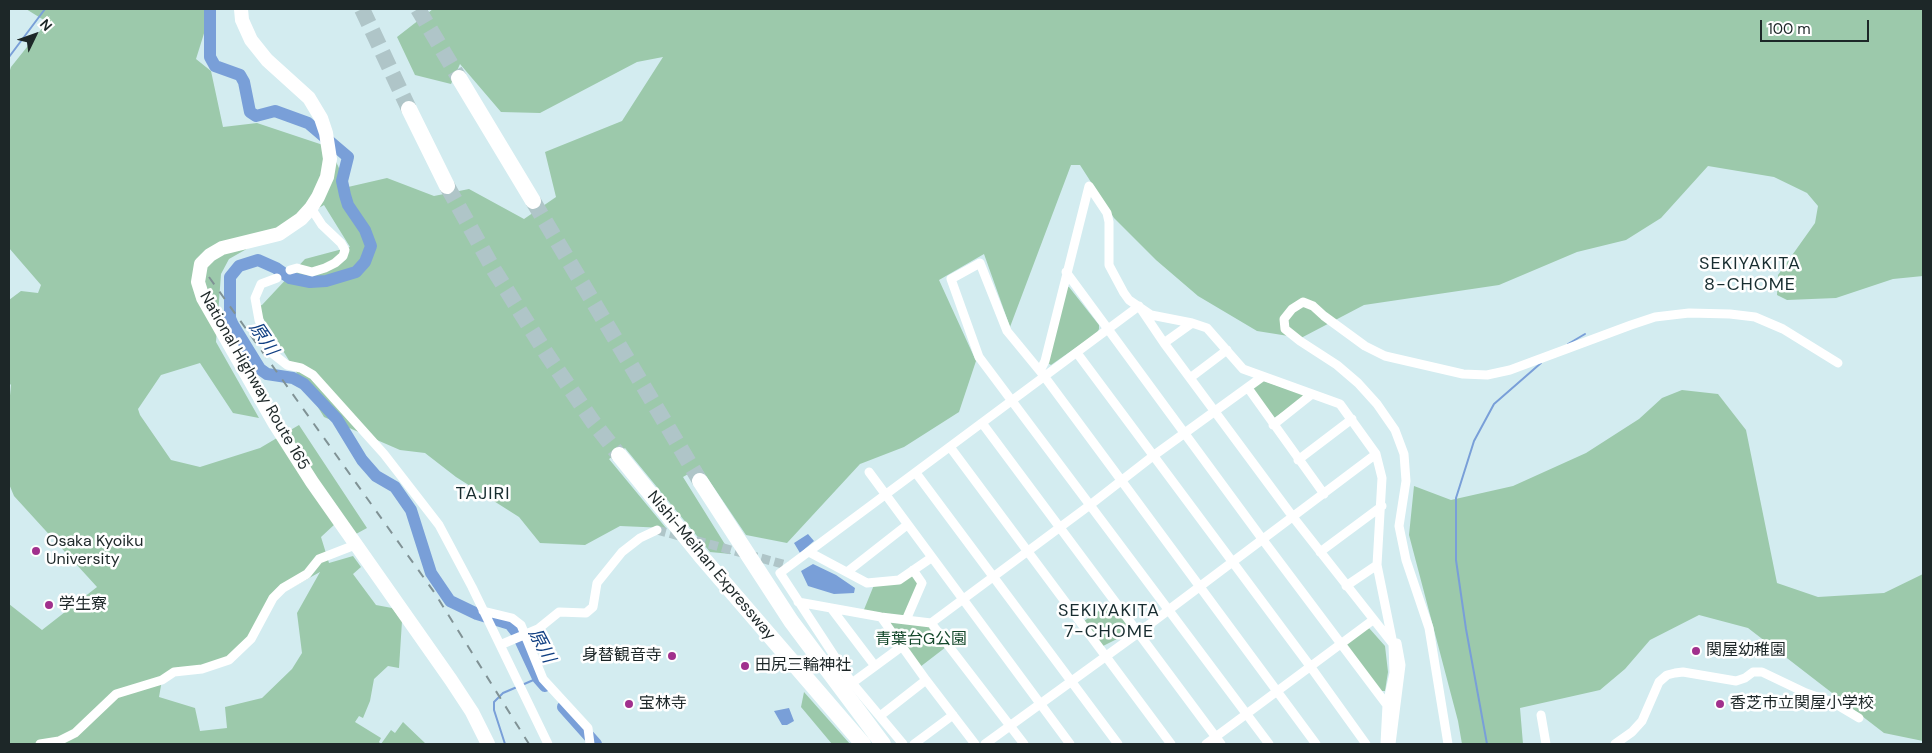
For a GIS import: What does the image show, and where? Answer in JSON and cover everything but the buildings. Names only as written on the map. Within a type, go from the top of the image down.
[{"type":"highway","name":"National Highway Route 165","points":[[241,9],[242,20],[251,40],[268,60],[309,98],[321,118],[326,133],[330,159],[327,177],[311,208],[301,220],[279,234],[222,248],[210,255],[201,264],[198,282],[203,298],[275,424],[355,545],[451,680],[472,712],[488,744]]},
{"type":"highway","points":[[460,78],[533,201]]},
{"type":"highway","points":[[410,109],[446,186]]},
{"type":"highway","name":"Nishi-Meihan Expressway","points":[[619,456],[701,556],[863,744]]},
{"type":"highway","name":"Nishi-Meihan Expressway","points":[[700,482],[791,621],[883,744]]},
{"type":"street","points":[[1042,374],[1089,186],[1107,213],[1109,222],[1109,265],[1113,276],[1124,293],[1151,315],[1207,328],[1243,369],[1340,404],[1376,454],[1382,478],[1382,506],[1377,565],[1392,644],[1394,673],[1387,705],[1384,744]]},
{"type":"street","points":[[290,270],[297,268],[312,272],[335,263],[343,256],[345,250],[341,243],[322,225],[311,208]]},
{"type":"street","points":[[1269,744],[979,357],[951,279],[980,262],[1007,331],[1042,374],[1316,744]]},
{"type":"street","points":[[1066,272],[1387,705]]},
{"type":"street","points":[[277,278],[261,284],[255,298],[259,320],[273,354],[287,365],[301,368],[313,376],[409,485],[439,525],[548,744]]},
{"type":"street","points":[[1448,744],[1429,628],[1406,560],[1399,526],[1406,481],[1404,454],[1395,430],[1377,404],[1358,383],[1337,365],[1300,341],[1285,328],[1284,319],[1292,309],[1303,302],[1313,306],[1364,346],[1385,356],[1463,374],[1487,375],[1510,370],[1563,349],[1655,317],[1690,313],[1755,317],[1784,329],[1838,362]]},
{"type":"street","points":[[903,744],[852,683],[780,573],[982,423],[1042,374],[1077,353],[1139,306]]},
{"type":"street","points":[[1139,306],[1164,344],[1320,552],[1392,644]]},
{"type":"street","points":[[1164,344],[1192,323]]},
{"type":"street","points":[[1190,378],[1227,350]]},
{"type":"street","points":[[1077,353],[1366,744]]},
{"type":"street","points":[[798,602],[881,617],[931,623],[1090,506],[1153,456],[1262,377]]},
{"type":"street","points":[[1248,388],[1324,494]]},
{"type":"street","points":[[1273,425],[1312,394]]},
{"type":"street","points":[[1298,460],[1352,419]]},
{"type":"street","points":[[982,423],[1219,741]]},
{"type":"street","points":[[950,447],[1171,744]]},
{"type":"street","points":[[985,744],[1138,633],[1376,454]]},
{"type":"street","points":[[869,472],[906,525],[1070,744]]},
{"type":"street","points":[[916,473],[1118,744]]},
{"type":"street","points":[[1320,552],[1382,506]]},
{"type":"street","points":[[847,572],[906,525]]},
{"type":"street","points":[[500,645],[538,629],[560,612],[586,613],[593,607],[597,583],[622,552],[640,538],[657,530]]},
{"type":"street","points":[[40,744],[59,741],[75,733],[116,694],[162,680],[174,672],[202,669],[229,660],[251,640],[272,598],[283,588],[306,574],[319,559],[355,545]]},
{"type":"street","points":[[809,552],[867,583],[899,580],[931,558]]},
{"type":"street","points":[[1346,586],[1377,565]]},
{"type":"street","points":[[906,620],[922,583],[913,570]]},
{"type":"street","points":[[831,608],[874,666]]},
{"type":"street","points":[[483,611],[512,618],[520,625],[543,679],[588,728],[592,742],[590,744]]},
{"type":"street","points":[[1391,611],[1401,665],[1391,744]]},
{"type":"street","points":[[881,617],[975,744]]},
{"type":"street","points":[[1206,744],[1219,741],[1277,691],[1373,620]]},
{"type":"street","points":[[931,623],[1024,744]]},
{"type":"street","points":[[852,683],[901,646]]},
{"type":"street","points":[[1615,744],[1632,732],[1642,721],[1659,682],[1667,676],[1683,672],[1736,681],[1745,678],[1753,672],[1762,672],[1806,693],[1832,702],[1859,718]]},
{"type":"street","points":[[880,716],[926,680]]},
{"type":"street","points":[[914,744],[953,715]]},
{"type":"street","points":[[1540,715],[1546,744]]},
{"type":"green space","points":[[26,9],[205,9],[206,27],[196,59],[211,71],[223,127],[257,123],[329,147],[348,187],[387,178],[434,196],[469,189],[524,219],[556,197],[545,152],[622,121],[663,57],[637,62],[540,113],[501,112],[460,64],[451,84],[415,75],[397,37],[433,9],[1923,9],[1923,276],[1893,279],[1836,298],[1787,300],[1777,295],[1778,275],[1815,223],[1818,206],[1807,193],[1774,177],[1708,166],[1661,218],[1626,240],[1577,252],[1499,285],[1364,305],[1301,338],[1257,331],[1198,296],[1156,260],[1114,218],[1080,165],[1071,165],[1010,327],[984,254],[939,280],[976,361],[959,412],[904,447],[860,464],[787,543],[746,535],[700,467],[683,477],[731,554],[710,552],[625,448],[609,459],[666,528],[620,526],[585,545],[540,543],[519,517],[456,477],[425,453],[400,450],[324,417],[256,307],[262,305],[305,259],[350,247],[324,205],[229,259],[221,274],[216,342],[259,418],[233,413],[200,363],[161,375],[138,409],[140,415],[171,460],[200,467],[260,448],[299,425],[367,528],[356,534],[335,524],[321,537],[329,563],[353,556],[361,567],[353,574],[376,605],[392,608],[402,621],[399,668],[388,666],[374,679],[370,701],[363,718],[359,716],[355,722],[381,738],[379,742],[381,744],[9,744],[9,604],[42,630],[97,587],[14,496],[9,484],[9,406],[11,385],[9,383],[9,300],[21,291],[38,293],[41,285],[9,248],[9,73],[11,67],[47,22]],"holes":[[[320,572],[297,613],[302,653],[292,669],[262,698],[225,707],[227,728],[200,731],[195,708],[159,697],[162,680],[183,672],[229,660],[260,622],[273,598]]]},
{"type":"green space","points":[[1065,286],[1069,287],[1099,325],[1099,329],[1097,333],[1051,365],[1046,362]]},
{"type":"green space","points":[[1262,381],[1305,395],[1274,418],[1252,391],[1253,387]]},
{"type":"green space","points":[[1682,390],[1718,394],[1746,430],[1777,583],[1818,597],[1884,593],[1923,574],[1923,741],[1884,733],[1748,628],[1699,615],[1650,640],[1625,669],[1600,690],[1520,708],[1523,744],[1462,744],[1458,721],[1409,535],[1414,486],[1451,500],[1513,486],[1586,453],[1639,419],[1662,398]]},
{"type":"green space","points":[[912,573],[919,584],[905,618],[863,612],[874,585]]},
{"type":"green space","points":[[1112,602],[1129,624],[1127,634],[1103,646],[1084,621]]},
{"type":"green space","name":"青葉台G公園","points":[[886,620],[929,625],[946,647],[920,667]]},
{"type":"green space","points":[[1369,628],[1385,646],[1388,672],[1385,691],[1379,691],[1344,643]]},
{"type":"green space","points":[[804,692],[850,744],[832,744],[801,707]]},
{"type":"green space","points":[[403,722],[426,744],[381,744],[391,730],[395,733]]},
{"type":"water","points":[[808,534],[814,541],[800,553],[794,543]]},
{"type":"water","points":[[813,564],[836,575],[855,588],[854,593],[834,594],[808,586],[801,571]]},
{"type":"water","points":[[789,708],[794,721],[787,725],[782,725],[774,711]]},
{"type":"waterway","points":[[9,57],[45,9]]},
{"type":"waterway","name":"原川","points":[[210,9],[210,57],[215,66],[240,75],[244,82],[250,112],[256,116],[275,111],[308,123],[348,157],[342,181],[345,195],[348,205],[365,230],[371,246],[365,262],[356,272],[326,281],[310,282],[290,278],[276,268],[258,260],[239,266],[230,277],[230,318],[233,325],[260,369],[267,374],[293,378],[304,384],[337,419],[362,460],[376,476],[395,487],[411,510],[431,573],[450,601],[477,614],[510,624],[517,633],[538,678],[545,686]]},
{"type":"waterway","points":[[1568,344],[1585,334]]},
{"type":"waterway","points":[[1487,744],[1466,629],[1456,560],[1456,498],[1474,441],[1494,404],[1541,363]]},
{"type":"waterway","points":[[522,685],[538,678]]},
{"type":"waterway","points":[[505,744],[494,710],[494,702],[503,693],[517,687]]},
{"type":"waterway","name":"原川","points":[[563,707],[596,744]]},
{"type":"tunnel","points":[[362,9],[409,109]]},
{"type":"tunnel","points":[[418,9],[459,78]]},
{"type":"tunnel","points":[[447,186],[494,270],[546,353],[593,422],[619,455]]},
{"type":"tunnel","points":[[533,201],[700,481]]},
{"type":"tunnel","points":[[657,530],[790,566]]},
{"type":"railway","points":[[209,277],[434,592],[529,744]]},
{"type":"place","name":"Osaka Kyoiku University","points":[[36,551]]},
{"type":"place","name":"学生寮","points":[[49,605]]},
{"type":"place","name":"関屋幼稚園","points":[[1696,651]]},
{"type":"place","name":"身替観音寺","points":[[672,656]]},
{"type":"place","name":"田尻三輪神社","points":[[745,666]]},
{"type":"place","name":"宝林寺","points":[[629,704]]},
{"type":"place","name":"香芝市立関屋小学校","points":[[1720,704]]},
{"type":"district","name":"SEKIYAKITA 8-CHOME","points":[[1750,274]]},
{"type":"district","name":"TAJIRI","points":[[483,494]]},
{"type":"district","name":"SEKIYAKITA 7-CHOME","points":[[1109,621]]}]
